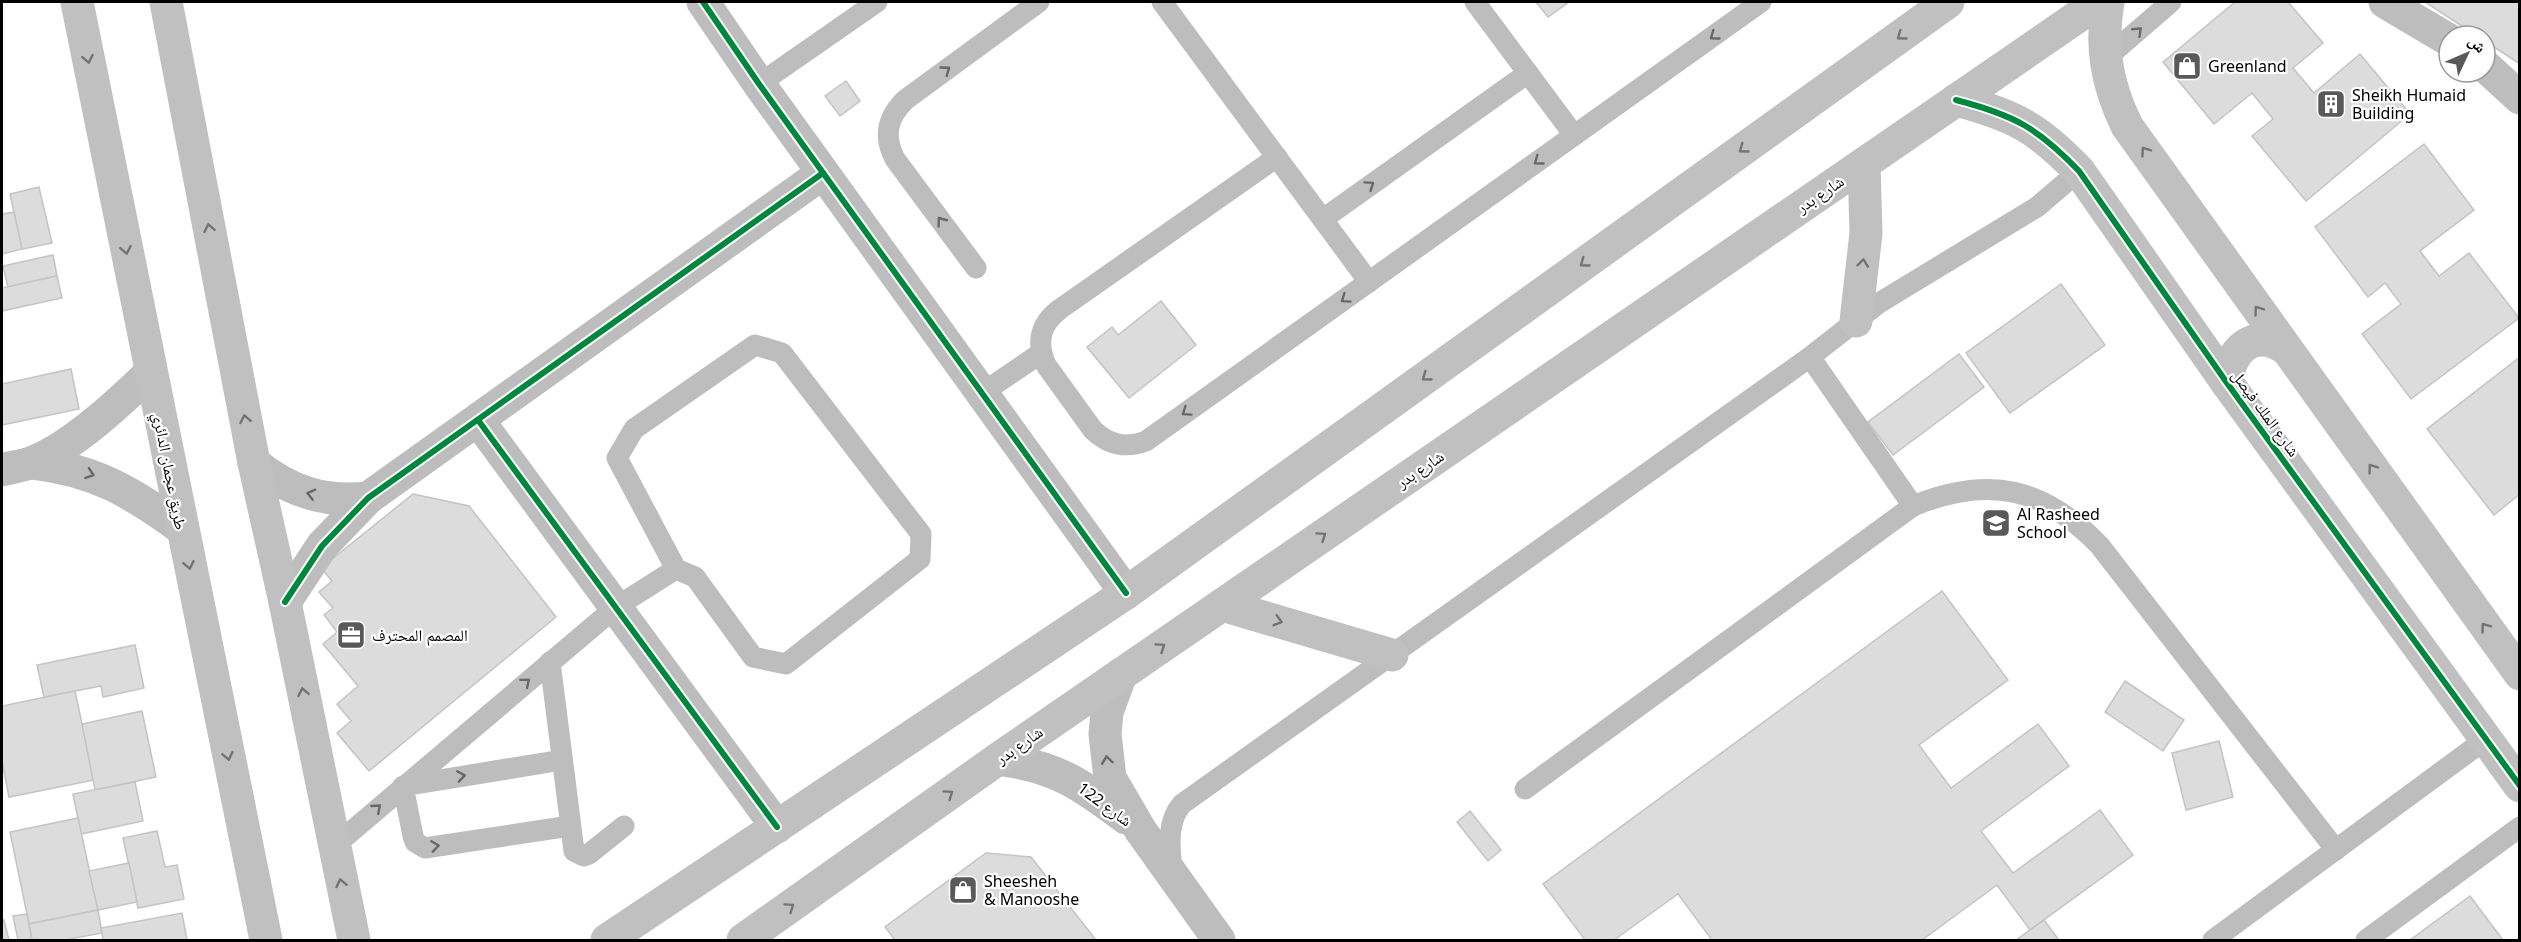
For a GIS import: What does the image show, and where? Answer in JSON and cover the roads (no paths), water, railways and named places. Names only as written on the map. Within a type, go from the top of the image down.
[{"type":"main road","name":"طريق عجمان الدائري","points":[[77,2],[181,528],[266,940]]},
{"type":"main road","points":[[166,2],[254,463],[285,602],[333,847],[354,940]]},
{"type":"main road","name":"شارع بدر","points":[[743,940],[998,759],[2099,2]]},
{"type":"main road","points":[[2108,2],[2103,27],[2105,59],[2109,82],[2127,126],[2520,674]]},
{"type":"main road","points":[[607,940],[1126,593],[1938,5]]},
{"type":"main road","name":"شارع الملك فيصل","points":[[1956,100],[1991,109],[2023,123],[2052,142],[2079,171],[2227,383],[2520,786]]},
{"type":"main road","points":[[1856,321],[1866,233],[1864,164]]},
{"type":"main road","points":[[2227,383],[2228,369],[2234,355],[2245,345],[2259,340],[2273,340],[2285,348]]},
{"type":"main road","points":[[1222,605],[1392,655]]},
{"type":"main road","points":[[638,940],[670,914],[696,881]]},
{"type":"street","points":[[703,2],[759,84],[1126,593]]},
{"type":"street","points":[[2385,2],[2437,33]]},
{"type":"street","points":[[2497,77],[2520,98]]},
{"type":"street","points":[[285,602],[322,546],[368,498],[823,172]]},
{"type":"street","points":[[33,463],[103,416],[150,373]]},
{"type":"street","points":[[478,420],[777,827]]},
{"type":"street","points":[[2,470],[33,463],[59,466],[109,481],[132,493],[181,528]]},
{"type":"street","points":[[254,463],[281,483],[313,496],[350,500],[368,498]]},
{"type":"street","name":"شارع 122","points":[[1121,674],[1107,712],[1105,734],[1110,778],[1141,831],[1219,940]]},
{"type":"street","name":"شارع 122","points":[[998,759],[1022,762],[1067,777],[1088,789],[1141,831]]},
{"type":"lane","points":[[759,84],[877,2]]},
{"type":"lane","points":[[976,268],[895,159],[889,147],[887,134],[889,121],[905,100],[1039,2]]},
{"type":"lane","points":[[1162,2],[1369,282]]},
{"type":"lane","points":[[1475,2],[1574,135]]},
{"type":"lane","points":[[1277,157],[1050,317],[1043,328],[1040,340],[1041,353],[1046,364],[1093,430],[1112,443],[1124,446],[1146,441],[1761,2]]},
{"type":"lane","points":[[2105,59],[2171,2]]},
{"type":"lane","points":[[1323,219],[1528,73]]},
{"type":"lane","points":[[1173,875],[1170,846],[1172,823],[1182,804],[1809,357],[1856,321],[1905,287],[2037,207],[2079,171]]},
{"type":"lane","points":[[755,345],[782,353],[921,534],[920,559],[786,664],[753,657],[695,577],[676,569],[617,458],[634,429],[755,345]]},
{"type":"lane","points":[[982,393],[1041,353]]},
{"type":"lane","points":[[1809,357],[1913,506]]},
{"type":"lane","points":[[1525,789],[1913,506],[1937,496],[1962,490],[1996,490],[2038,500],[2062,512],[2082,527],[2100,546],[2336,850]]},
{"type":"lane","points":[[333,847],[616,607],[676,569]]},
{"type":"lane","points":[[550,662],[574,851],[584,856],[624,826]]},
{"type":"lane","points":[[2213,940],[2486,739]]},
{"type":"lane","points":[[404,786],[562,760]]},
{"type":"lane","points":[[404,786],[413,836],[419,846],[425,848],[570,826]]},
{"type":"lane","points":[[2367,940],[2520,827]]},
{"type":"place","name":"Greenland","points":[[2187,66]]},
{"type":"place","name":"Sheikh Humaid Building","points":[[2331,104]]},
{"type":"place","name":"Al Rasheed School","points":[[1996,523]]},
{"type":"place","name":"المصمم المحترف","points":[[351,635]]},
{"type":"place","name":"Sheesheh & Manooshe","points":[[963,890]]}]
